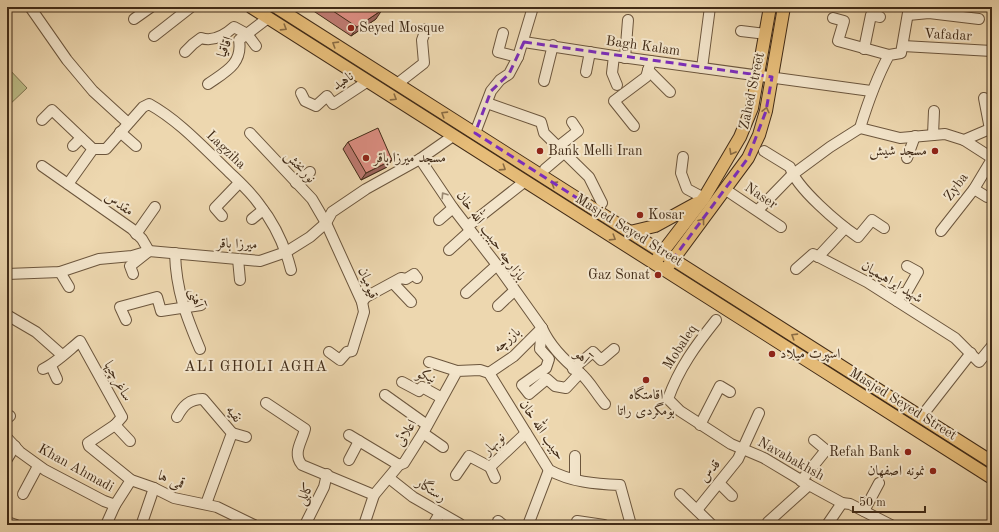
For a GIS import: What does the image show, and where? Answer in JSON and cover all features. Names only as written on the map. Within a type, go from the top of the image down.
[{"type":"main road","name":"Masjed Seyed Street","points":[[251,7],[524,182],[992,478]]},
{"type":"main road","name":"Masjed Seyed Street","points":[[276,7],[992,462]]},
{"type":"main road","name":"Zahed Street","points":[[654,264],[704,198],[740,137],[752,108],[759,76],[770,7]]},
{"type":"main road","name":"Zahed Street","points":[[665,270],[726,190],[748,158],[766,111],[784,7]]},
{"type":"main road","points":[[630,232],[655,226],[704,198]]},
{"type":"street","points":[[30,7],[67,60],[93,92],[128,123]]},
{"type":"street","points":[[134,19],[151,7]]},
{"type":"street","points":[[154,36],[191,7]]},
{"type":"street","points":[[475,133],[491,91],[500,80],[509,74],[518,57],[524,42],[533,7]]},
{"type":"street","points":[[702,68],[710,7]]},
{"type":"street","points":[[833,18],[844,21],[838,41],[889,55],[901,53],[909,11],[979,19]]},
{"type":"street","points":[[864,49],[871,15],[880,17]]},
{"type":"street","name":"اقاقیا","points":[[208,84],[233,67],[241,50],[239,40],[268,18]]},
{"type":"street","points":[[625,58],[628,20]]},
{"type":"street","name":"اقاقیا","points":[[185,52],[202,38],[209,41],[216,37],[224,36],[234,27],[248,34]]},
{"type":"street","points":[[398,84],[424,62],[422,40],[426,29]]},
{"type":"street","points":[[741,31],[766,34]]},
{"type":"street","points":[[503,33],[498,52],[518,57]]},
{"type":"street","points":[[248,34],[256,46]]},
{"type":"street","name":"Bagh Kalam","points":[[524,42],[553,45],[625,58],[650,65],[702,68],[772,77]]},
{"type":"street","points":[[544,81],[553,45]]},
{"type":"street","name":"Vafadar","points":[[903,46],[992,51]]},
{"type":"street","points":[[586,72],[590,52]]},
{"type":"street","points":[[758,210],[792,175],[830,147],[860,128],[889,55]]},
{"type":"street","points":[[614,56],[612,73],[617,85]]},
{"type":"street","points":[[650,65],[670,92]]},
{"type":"street","points":[[634,126],[614,101],[646,77],[650,65]]},
{"type":"street","points":[[772,77],[873,97]]},
{"type":"street","name":"ناهید","points":[[301,93],[305,101],[316,106],[327,96],[333,104],[368,81]]},
{"type":"street","points":[[964,140],[991,128],[984,98]]},
{"type":"street","points":[[487,103],[541,122],[544,133],[589,177],[602,203]]},
{"type":"street","name":"Lagziha","points":[[93,149],[106,149],[143,107],[149,104],[170,118],[203,147],[239,183],[263,210],[278,234],[286,252],[291,270]]},
{"type":"street","points":[[42,120],[52,110],[93,149],[68,184]]},
{"type":"street","points":[[933,135],[934,111]]},
{"type":"street","points":[[545,169],[578,131],[572,122]]},
{"type":"street","points":[[860,128],[900,138],[945,134],[964,140],[992,159]]},
{"type":"street","points":[[120,132],[136,146]]},
{"type":"street","name":"نوربخش","points":[[250,133],[312,199],[326,223]]},
{"type":"street","name":"میرزا باقر","points":[[7,274],[60,272],[99,259],[132,256],[149,251],[260,261],[286,252],[310,237],[326,223],[332,212],[366,189],[420,159],[453,136]]},
{"type":"street","points":[[907,158],[915,136]]},
{"type":"street","points":[[73,146],[81,138]]},
{"type":"street","points":[[764,151],[790,167],[792,175],[823,208],[845,228],[858,237],[872,220],[884,228]]},
{"type":"street","points":[[683,157],[681,173],[687,189],[704,198]]},
{"type":"street","name":"بازارچه حبیب الله خان","points":[[420,159],[453,208],[497,265],[514,291],[542,328]]},
{"type":"street","name":"Zyba","points":[[941,231],[974,189],[992,159]]},
{"type":"street","name":"مقدس","points":[[42,166],[136,234],[149,251]]},
{"type":"street","points":[[296,183],[310,172]]},
{"type":"street","points":[[449,250],[469,228],[524,182]]},
{"type":"street","points":[[222,216],[215,208],[239,183]]},
{"type":"street","points":[[974,189],[987,197]]},
{"type":"street","name":"Naser","points":[[726,190],[758,210],[780,227]]},
{"type":"street","points":[[136,234],[155,208]]},
{"type":"street","points":[[439,220],[453,208]]},
{"type":"street","points":[[252,219],[263,210]]},
{"type":"street","name":"قیومیان","points":[[326,223],[362,302],[364,312],[352,351],[347,352],[340,360],[329,352]]},
{"type":"street","points":[[796,269],[813,254],[818,257],[845,228]]},
{"type":"street","points":[[133,274],[130,266],[149,251]]},
{"type":"street","name":"آهنی","points":[[175,253],[176,274],[183,307],[200,349]]},
{"type":"street","name":"شهید ابراهیمیان","points":[[818,257],[867,282],[955,338],[971,353]]},
{"type":"street","points":[[238,260],[240,280]]},
{"type":"street","points":[[466,293],[497,265]]},
{"type":"street","points":[[897,301],[902,292],[906,293],[918,272],[907,266]]},
{"type":"street","points":[[60,272],[69,287]]},
{"type":"street","points":[[362,302],[366,297],[401,278],[406,279],[414,274],[417,278]]},
{"type":"street","points":[[393,283],[411,302]]},
{"type":"street","points":[[498,306],[514,291]]},
{"type":"street","points":[[126,320],[120,307],[157,297],[161,311],[183,307],[201,306]]},
{"type":"street","points":[[8,319],[36,332],[62,355]]},
{"type":"street","name":"Mobaleq","points":[[680,411],[668,399],[674,381],[688,356],[716,320]]},
{"type":"street","points":[[542,328],[540,349],[549,359],[546,368],[522,385],[529,394],[548,379],[555,386],[566,388],[577,371],[593,352],[601,360],[614,349]]},
{"type":"street","name":"آهو","points":[[542,328],[546,337],[605,404]]},
{"type":"street","name":"بازرچه","points":[[484,371],[514,356],[542,328]]},
{"type":"street","name":"ساغرچیها","points":[[57,379],[47,368],[80,341],[122,417],[115,425]]},
{"type":"street","points":[[921,417],[971,353],[979,362],[992,346]]},
{"type":"street","points":[[430,362],[457,371],[484,371]]},
{"type":"street","name":"اعلائی","points":[[364,525],[374,495],[399,466],[404,463],[425,429],[457,371]]},
{"type":"street","name":"حبیب الله خان","points":[[484,371],[549,470],[564,478],[575,478],[588,483],[620,485],[631,525]]},
{"type":"street","name":"نیکو","points":[[402,382],[419,391],[422,387],[442,398]]},
{"type":"street","points":[[700,426],[720,386],[730,392]]},
{"type":"street","points":[[385,395],[443,446]]},
{"type":"street","name":"نقیه","points":[[177,417],[183,406],[194,399],[202,399],[232,433],[206,504]]},
{"type":"street","points":[[266,403],[305,429],[296,451],[298,460],[302,465],[328,474],[374,495]]},
{"type":"street","name":"Navabakhsh","points":[[680,411],[700,426],[743,449],[764,458],[842,503],[850,504],[891,525]]},
{"type":"street","name":"قدس","points":[[697,510],[738,459],[759,413]]},
{"type":"street","points":[[115,425],[130,441]]},
{"type":"street","name":"قمی ها","points":[[115,425],[88,443],[89,446],[131,480],[154,488],[180,500],[217,507],[254,525]]},
{"type":"street","points":[[232,433],[246,437]]},
{"type":"street","name":"نوبهار","points":[[495,478],[490,466],[526,433]]},
{"type":"street","points":[[349,435],[399,466]]},
{"type":"street","name":"Khan Ahmadi","points":[[7,438],[20,452],[38,466],[104,501],[115,505]]},
{"type":"street","points":[[349,460],[359,440]]},
{"type":"street","points":[[768,522],[805,483],[826,450],[814,440]]},
{"type":"street","points":[[7,459],[15,446]]},
{"type":"street","points":[[456,475],[468,456],[490,466]]},
{"type":"street","points":[[575,456],[575,478]]},
{"type":"street","points":[[23,494],[38,466]]},
{"type":"street","points":[[528,525],[549,470]]},
{"type":"street","name":"کابلی","points":[[305,525],[324,488],[328,474]]},
{"type":"street","name":"رستگار","points":[[389,478],[413,497],[460,524]]},
{"type":"street","points":[[106,525],[115,505],[131,480]]},
{"type":"street","points":[[719,483],[732,496]]},
{"type":"street","points":[[864,511],[879,483]]},
{"type":"street","points":[[142,523],[154,488]]},
{"type":"street","points":[[680,494],[712,525]]},
{"type":"street","points":[[827,525],[842,503]]},
{"type":"street","points":[[433,525],[440,513]]},
{"type":"street","points":[[577,521],[604,525]]},
{"type":"street","points":[[7,522],[16,525]]},
{"type":"highlighted area","points":[[524,42],[772,77],[766,111],[748,158],[673,259],[475,133],[491,91],[509,74]]},
{"type":"green space","points":[[7,67],[27,88],[7,107]]},
{"type":"building","points":[[327,7],[380,7],[382,10],[357,27]]},
{"type":"building","name":"مسجد میرزا باقر","points":[[378,128],[392,160],[366,173],[348,142]]},
{"type":"place","name":"Seyed Mosque","points":[[351,28]]},
{"type":"place","name":"Bank Melli Iran","points":[[540,151]]},
{"type":"place","name":"مسجد شیش","points":[[935,151]]},
{"type":"place","name":"مسجد میرزا باقر","points":[[366,158]]},
{"type":"place","name":"Kosar","points":[[640,215]]},
{"type":"place","name":"Gaz Sonat","points":[[658,275]]},
{"type":"place","name":"اسپرت میلاد","points":[[772,354]]},
{"type":"place","name":"اقامتگاه بومگردی راتا","points":[[646,380]]},
{"type":"place","name":"Refah Bank","points":[[908,452]]},
{"type":"place","name":"نمونه اصفهان","points":[[933,471]]},
{"type":"district","name":"ALI GHOLI AGHA","points":[[256,367]]}]
